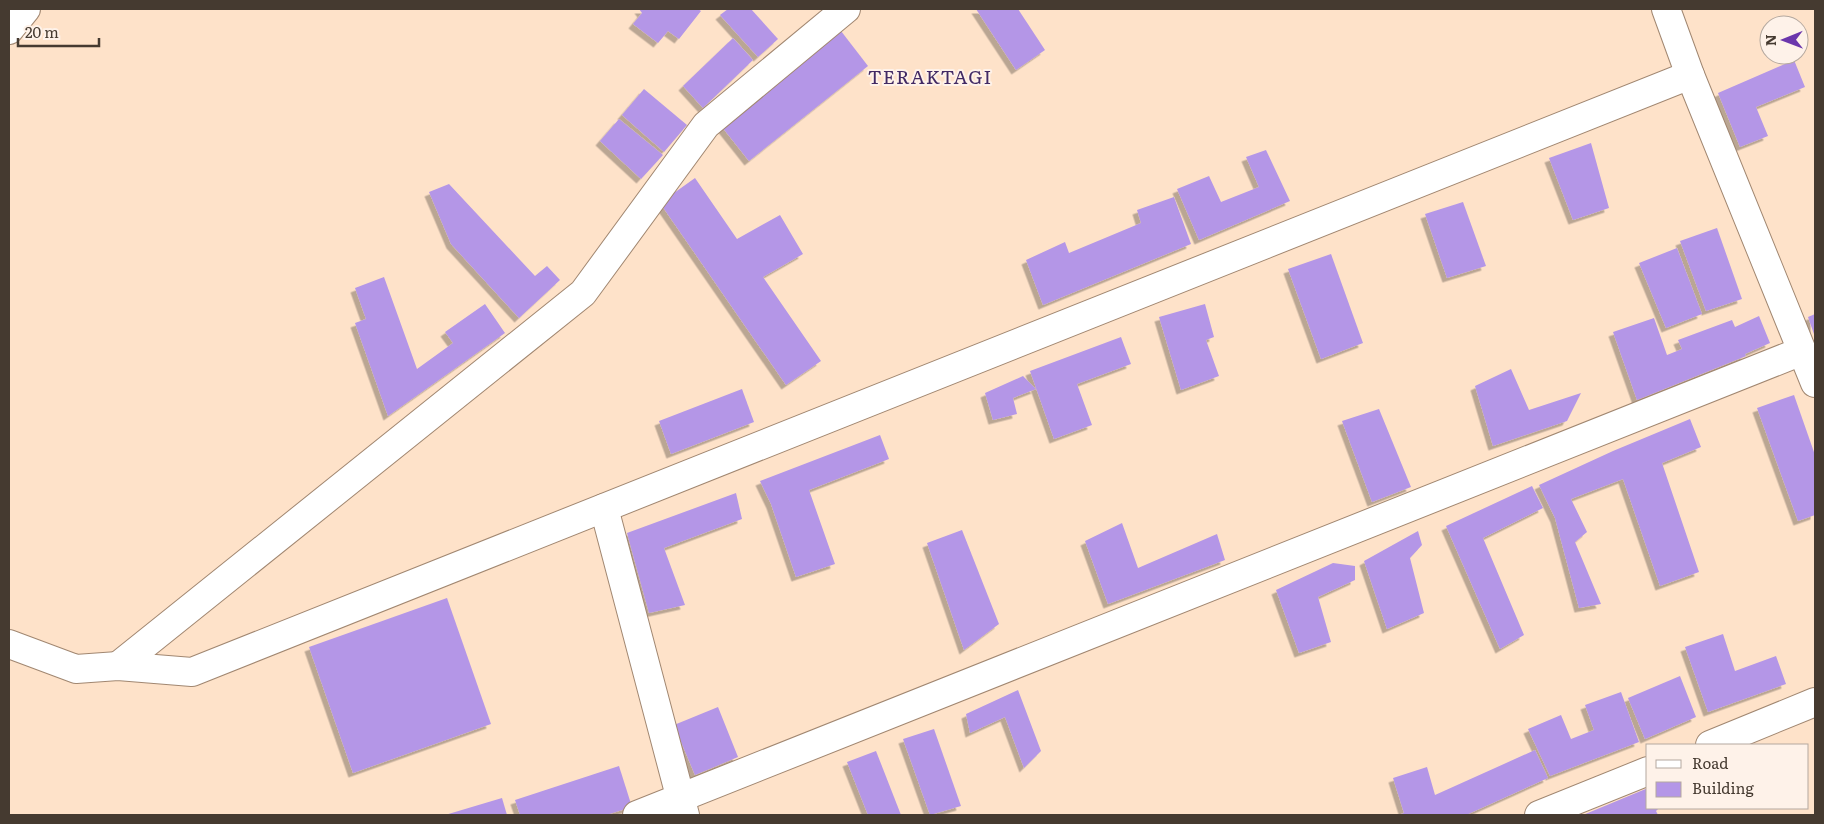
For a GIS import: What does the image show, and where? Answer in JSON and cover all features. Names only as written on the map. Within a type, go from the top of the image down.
[{"type":"street","points":[[9,30],[26,9]]},
{"type":"street","points":[[118,666],[583,293],[706,125],[846,9]]},
{"type":"street","points":[[1666,9],[1690,75],[1815,383]]},
{"type":"street","points":[[9,644],[76,669],[118,666],[192,672],[1690,75]]},
{"type":"street","points":[[636,815],[683,807],[1802,351]]},
{"type":"street","points":[[604,508],[683,807]]},
{"type":"street","points":[[1712,744],[1815,702]]},
{"type":"street","points":[[1539,815],[1646,772]]},
{"type":"building","points":[[639,9],[698,9],[701,11],[679,39],[668,31],[658,43],[633,24],[642,13]]},
{"type":"building","points":[[728,9],[751,9],[778,39],[758,57],[720,15]]},
{"type":"building","points":[[976,9],[1018,9],[1045,50],[1016,70]]},
{"type":"building","points":[[841,31],[868,66],[749,161],[722,127]]},
{"type":"building","points":[[733,38],[753,60],[703,108],[683,86]]},
{"type":"building","points":[[1782,65],[1796,65],[1805,87],[1756,107],[1768,136],[1740,147],[1718,93]]},
{"type":"building","points":[[644,89],[687,125],[664,152],[622,115]]},
{"type":"building","points":[[619,119],[663,155],[641,179],[600,141]]},
{"type":"building","points":[[1591,143],[1609,208],[1573,220],[1549,158]]},
{"type":"building","points":[[1266,150],[1290,201],[1199,240],[1177,189],[1209,176],[1221,202],[1259,187],[1246,157]]},
{"type":"building","points":[[695,178],[737,239],[780,215],[803,254],[763,277],[821,361],[786,385],[660,203]]},
{"type":"building","points":[[449,184],[535,276],[547,266],[560,280],[519,318],[451,244],[429,192]]},
{"type":"building","points":[[1174,197],[1191,244],[1043,305],[1026,260],[1065,242],[1069,253],[1141,223],[1137,210]]},
{"type":"building","points":[[1463,202],[1486,266],[1447,278],[1425,214]]},
{"type":"building","points":[[1717,228],[1742,299],[1706,311],[1680,241]]},
{"type":"building","points":[[1677,248],[1702,314],[1666,328],[1639,263]]},
{"type":"building","points":[[1331,254],[1363,343],[1321,359],[1288,269]]},
{"type":"building","points":[[384,277],[417,369],[453,343],[445,332],[485,304],[505,333],[388,416],[355,323],[366,319],[355,288]]},
{"type":"building","points":[[1205,304],[1214,337],[1206,340],[1219,376],[1181,390],[1159,317]]},
{"type":"building","points":[[1815,314],[1815,337],[1808,317]]},
{"type":"building","points":[[1759,316],[1770,343],[1745,354],[1746,356],[1637,400],[1613,332],[1654,318],[1667,355],[1682,349],[1678,340],[1732,320],[1735,327]]},
{"type":"building","points":[[1121,337],[1131,364],[1077,384],[1092,425],[1054,439],[1030,371]]},
{"type":"building","points":[[1511,369],[1529,410],[1581,393],[1567,421],[1493,446],[1475,386]]},
{"type":"building","points":[[1023,376],[1036,389],[1013,398],[1017,414],[993,420],[985,393]]},
{"type":"building","points":[[742,389],[754,422],[671,454],[659,421]]},
{"type":"building","points":[[1794,395],[1815,455],[1815,515],[1798,521],[1757,408]]},
{"type":"building","points":[[1379,409],[1411,487],[1372,502],[1342,421]]},
{"type":"building","points":[[1690,419],[1701,447],[1662,463],[1699,572],[1660,586],[1623,479],[1571,499],[1587,532],[1575,542],[1601,604],[1579,608],[1555,518],[1539,485],[1613,451]]},
{"type":"building","points":[[880,435],[889,459],[809,490],[835,564],[796,577],[771,504],[760,481]]},
{"type":"building","points":[[1532,486],[1543,508],[1483,538],[1524,635],[1500,649],[1446,526]]},
{"type":"building","points":[[736,493],[742,519],[664,548],[685,605],[649,613],[627,533]]},
{"type":"building","points":[[1122,523],[1138,568],[1217,534],[1225,560],[1108,604],[1085,541]]},
{"type":"building","points":[[962,530],[999,624],[964,650],[927,543]]},
{"type":"building","points":[[1418,531],[1422,545],[1410,558],[1424,613],[1387,629],[1364,561]]},
{"type":"building","points":[[1333,563],[1355,566],[1355,580],[1318,597],[1331,642],[1299,653],[1276,590]]},
{"type":"building","points":[[447,598],[491,724],[353,773],[309,647]]},
{"type":"building","points":[[1723,634],[1735,671],[1776,656],[1786,684],[1708,712],[1685,647]]},
{"type":"building","points":[[1680,676],[1696,717],[1645,739],[1628,698]]},
{"type":"building","points":[[1018,690],[1041,751],[1024,768],[1005,717],[970,733],[966,714]]},
{"type":"building","points":[[1621,692],[1639,742],[1550,776],[1528,729],[1561,715],[1571,739],[1594,730],[1585,705]]},
{"type":"building","points":[[718,707],[738,757],[695,775],[674,725]]},
{"type":"building","points":[[934,729],[961,806],[930,815],[903,739]]},
{"type":"building","points":[[1535,750],[1548,778],[1466,815],[1399,815],[1404,813],[1393,778],[1427,767],[1435,795]]},
{"type":"building","points":[[876,751],[901,815],[868,815],[847,762]]},
{"type":"building","points":[[619,766],[632,807],[606,815],[520,815],[515,800]]},
{"type":"building","points":[[1646,789],[1646,809],[1658,809],[1656,811],[1658,815],[1583,815]]},
{"type":"building","points":[[502,798],[507,815],[445,815]]},
{"type":"district","name":"TERAKTAGI","points":[[930,77]]}]
